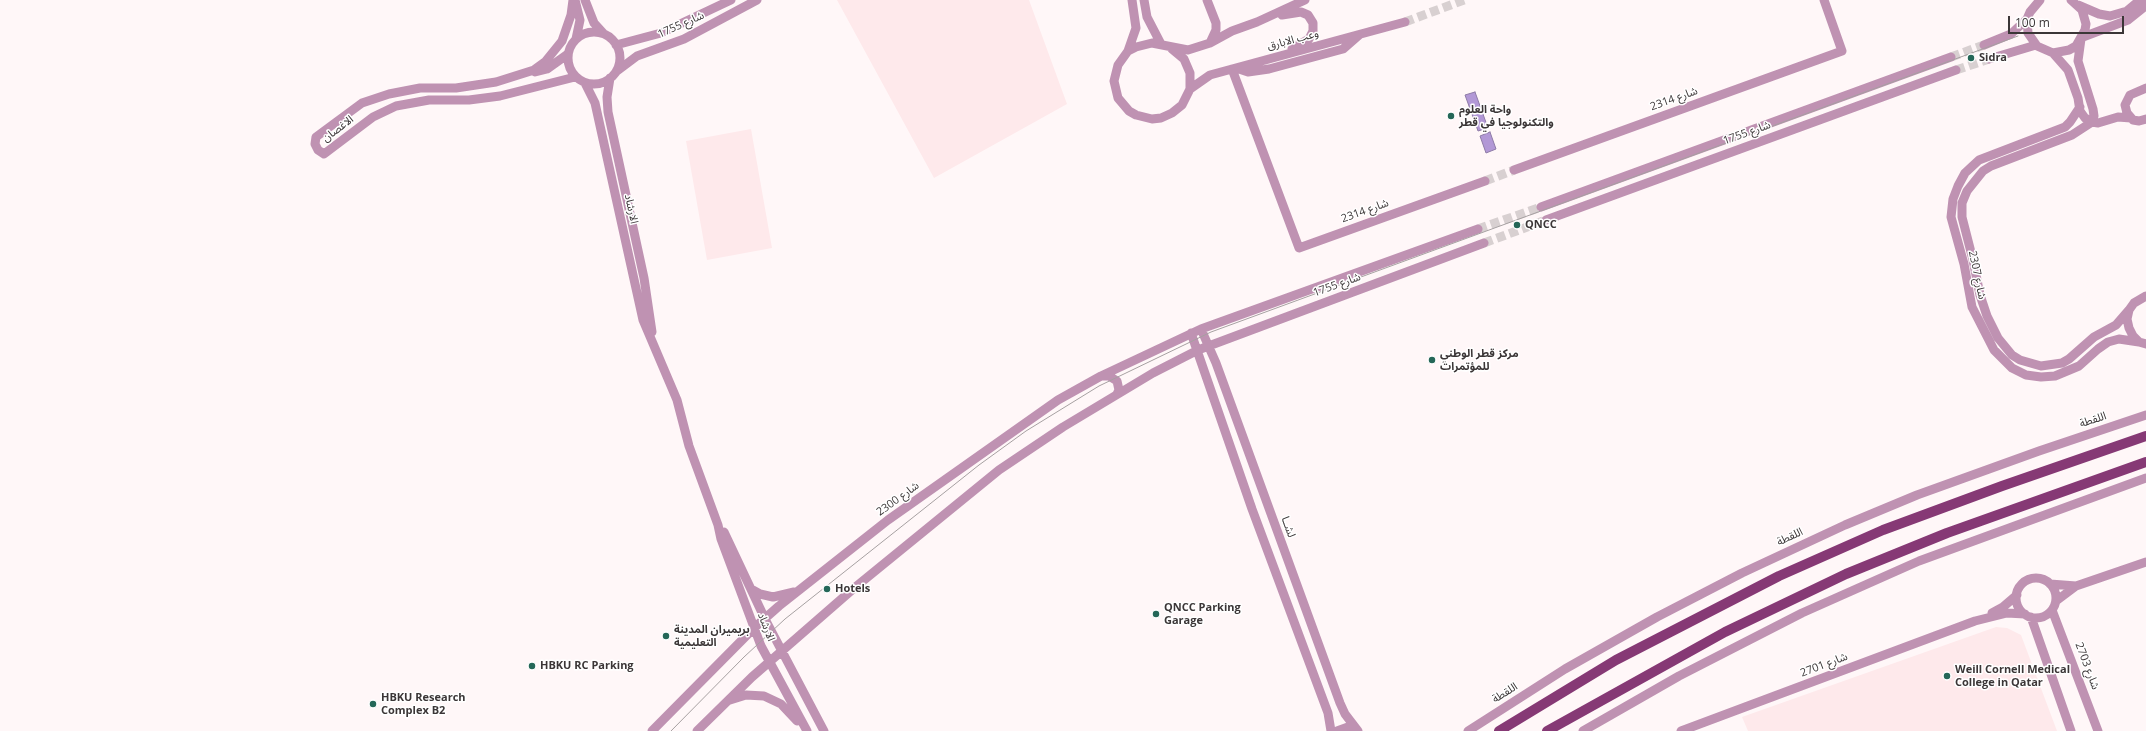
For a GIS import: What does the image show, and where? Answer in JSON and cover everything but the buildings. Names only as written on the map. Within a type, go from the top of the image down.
[{"type":"main road","points":[[1499,731],[1616,660],[1778,576],[1883,530],[2002,486],[2146,436]]},
{"type":"main road","points":[[1547,731],[1725,632],[1835,580],[1947,533],[2146,462]]},
{"type":"street","points":[[574,0],[580,20],[576,39],[568,54],[569,65],[575,77],[585,82],[598,84],[613,75],[620,56],[616,46],[594,23],[585,0]]},
{"type":"street","name":"الاغصان","points":[[522,75],[534,70],[555,52],[568,28],[574,0]]},
{"type":"street","name":"شارع 1755","points":[[616,46],[641,40],[667,31],[731,0]]},
{"type":"street","name":"شارع 1755","points":[[613,75],[637,56],[684,39],[757,0]]},
{"type":"street","points":[[1132,0],[1136,28],[1128,52],[1118,65],[1114,81],[1118,98],[1128,111],[1136,116],[1149,119],[1161,118],[1179,108],[1187,97],[1190,89],[1187,66],[1184,59],[1172,48]]},
{"type":"street","points":[[1144,0],[1147,17],[1161,44]]},
{"type":"street","points":[[1207,0],[1216,23],[1216,30],[1210,43]]},
{"type":"street","points":[[1128,52],[1144,44],[1161,44],[1172,48],[1188,50],[1210,43],[1232,31],[1257,22],[1305,0]]},
{"type":"street","name":"شارع 2314","points":[[1514,170],[1842,51],[1824,0]]},
{"type":"street","points":[[1984,45],[2011,34],[2027,19],[2034,5],[2040,0]]},
{"type":"street","points":[[2075,2],[2099,14],[2110,16],[2127,11],[2140,0]]},
{"type":"street","points":[[2075,2],[2085,17],[2086,24],[2078,56],[2078,67],[2094,112],[2092,122]]},
{"type":"street","points":[[2027,19],[2028,33],[2036,45],[2045,51],[2053,53],[2069,50],[2082,38],[2128,20],[2143,8],[2146,2]]},
{"type":"street","points":[[1257,22],[1298,12],[1308,15],[1313,23],[1314,31],[1309,39],[1271,58]]},
{"type":"street","name":"وعب الابارق","points":[[1190,89],[1204,78],[1234,68],[1405,22]]},
{"type":"street","points":[[1216,23],[1223,30],[1232,31]]},
{"type":"street","points":[[576,39],[590,33],[605,35]]},
{"type":"street","points":[[1234,68],[1248,72],[1269,69],[1343,49],[1360,35]]},
{"type":"street","points":[[1989,59],[2036,45]]},
{"type":"street","points":[[2053,53],[2068,70],[2078,98],[2082,115],[2092,122],[2102,122],[2118,117],[2131,118],[2139,121],[2146,120]]},
{"type":"street","name":"الاغصان","points":[[568,54],[547,69],[496,82],[456,88],[420,88],[389,94],[362,103],[316,137],[315,144],[318,150],[324,154],[373,117],[396,106],[429,100],[469,100],[500,96],[575,77]]},
{"type":"street","name":"شارع 1755","points":[[1541,207],[1951,57]]},
{"type":"street","points":[[1234,68],[1240,90]]},
{"type":"street","name":"شارع 1755","points":[[1546,220],[1956,70]]},
{"type":"street","points":[[1240,90],[1242,79],[1248,72]]},
{"type":"street","name":"الارشاد","points":[[613,75],[607,97],[608,112],[644,278],[653,341]]},
{"type":"street","name":"الارشاد","points":[[585,82],[595,103],[639,304],[676,400],[689,446],[754,628],[768,662],[807,731]]},
{"type":"street","points":[[2094,112],[2104,116],[2113,114],[2120,110],[2130,95],[2146,88]]},
{"type":"street","name":"شارع 2314","points":[[1240,90],[1299,248],[1485,181]]},
{"type":"street","points":[[2126,102],[2127,111],[2131,118]]},
{"type":"street","name":"شارع 2307","points":[[2080,107],[2065,127],[1979,160],[1965,173],[1953,199],[1951,216],[1964,264],[1972,307],[1994,350],[2012,368],[2026,375],[2042,378],[2055,376],[2079,366],[2098,348],[2108,342],[2119,339],[2143,343]]},
{"type":"street","name":"شارع 2307","points":[[2092,122],[2072,135],[1991,166],[1983,171],[1967,191],[1962,203],[1962,217],[1980,295],[1987,316],[1998,338],[2012,355],[2020,360],[2041,366],[2062,363],[2069,359],[2094,337],[2116,325],[2134,303],[2146,296]]},
{"type":"street","name":"شارع 1755","points":[[1192,333],[1201,328],[1478,229]]},
{"type":"street","name":"شارع 1755","points":[[1198,350],[1484,243]]},
{"type":"street","points":[[2129,310],[2127,319],[2129,328],[2143,343]]},
{"type":"street","name":"لشــا","points":[[1201,328],[1209,346],[1340,703],[1345,714],[1358,731]]},
{"type":"street","points":[[1192,333],[1241,480],[1326,709],[1331,731]]},
{"type":"street","name":"شارع 2300","points":[[652,731],[764,619],[888,520],[1058,400],[1100,376],[1192,333]]},
{"type":"street","points":[[697,731],[725,702],[781,650],[999,470],[1062,427],[1117,394],[1198,350]]},
{"type":"street","points":[[1100,376],[1109,376],[1117,381],[1117,394]]},
{"type":"street","name":"اللقطة","points":[[1468,731],[1565,669],[1657,617],[1742,573],[1831,531],[1917,495],[2038,451],[2146,415]]},
{"type":"street","points":[[1583,731],[1679,676],[1809,610],[1919,561],[2146,478]]},
{"type":"street","name":"الارشاد","points":[[718,525],[726,536],[764,619],[824,731]]},
{"type":"street","points":[[2028,616],[2043,617],[2054,605],[2076,586],[2146,562]]},
{"type":"street","points":[[2071,731],[2028,616],[2018,606],[2017,595],[2022,584],[2027,581],[2039,579],[2050,584],[2076,586]]},
{"type":"street","points":[[2050,584],[2056,595],[2054,605]]},
{"type":"street","name":"الارشاد","points":[[751,589],[760,594],[773,597],[799,590]]},
{"type":"street","name":"شارع 2701","points":[[1975,622],[2004,607],[2017,595]]},
{"type":"street","name":"شارع 2703","points":[[2054,605],[2098,731]]},
{"type":"street","name":"شارع 2701","points":[[1681,731],[1975,622],[2007,613],[2028,616]]},
{"type":"street","name":"الارشاد","points":[[725,702],[746,695],[764,696],[781,704],[807,731]]},
{"type":"street","points":[[1337,731],[1348,728],[1358,731]]},
{"type":"shaded area","points":[[837,0],[1029,0],[1067,104],[934,178]]},
{"type":"shaded area","points":[[1475,92],[1488,128],[1478,131],[1465,95]]},
{"type":"shaded area","points":[[751,129],[772,248],[707,260],[686,141]]},
{"type":"shaded area","points":[[1490,132],[1496,149],[1486,153],[1480,136]]},
{"type":"shaded area","name":"Weill Cornell Medical College in Qatar","points":[[1996,627],[2007,628],[2021,635],[2057,731],[1748,731],[1742,717]]},
{"type":"tunnel","points":[[1405,22],[1464,0]]},
{"type":"tunnel","points":[[1951,57],[1984,45]]},
{"type":"tunnel","points":[[1956,70],[1989,59]]},
{"type":"tunnel","points":[[1485,181],[1514,170]]},
{"type":"tunnel","points":[[1478,229],[1541,207]]},
{"type":"tunnel","points":[[1484,243],[1546,220]]},
{"type":"tram line","points":[[671,731],[744,657],[785,619],[979,465],[1026,431],[1099,386],[1211,332],[2018,36]]},
{"type":"place","name":"Sidra","points":[[1971,58]]},
{"type":"place","name":"واحة العلوم والتكنولوجيا في قطر","points":[[1451,116]]},
{"type":"place","name":"QNCC","points":[[1517,225]]},
{"type":"place","name":"مركز قطر الوطني للمؤتمرات","points":[[1432,360]]},
{"type":"place","name":"Hotels","points":[[827,589]]},
{"type":"place","name":"QNCC Parking Garage","points":[[1156,614]]},
{"type":"place","name":"بريميران المدينة التعليمية","points":[[666,636]]},
{"type":"place","name":"HBKU RC Parking","points":[[532,666]]},
{"type":"place","name":"Weill Cornell Medical College in Qatar","points":[[1947,676]]},
{"type":"place","name":"HBKU Research Complex B2","points":[[373,704]]}]
